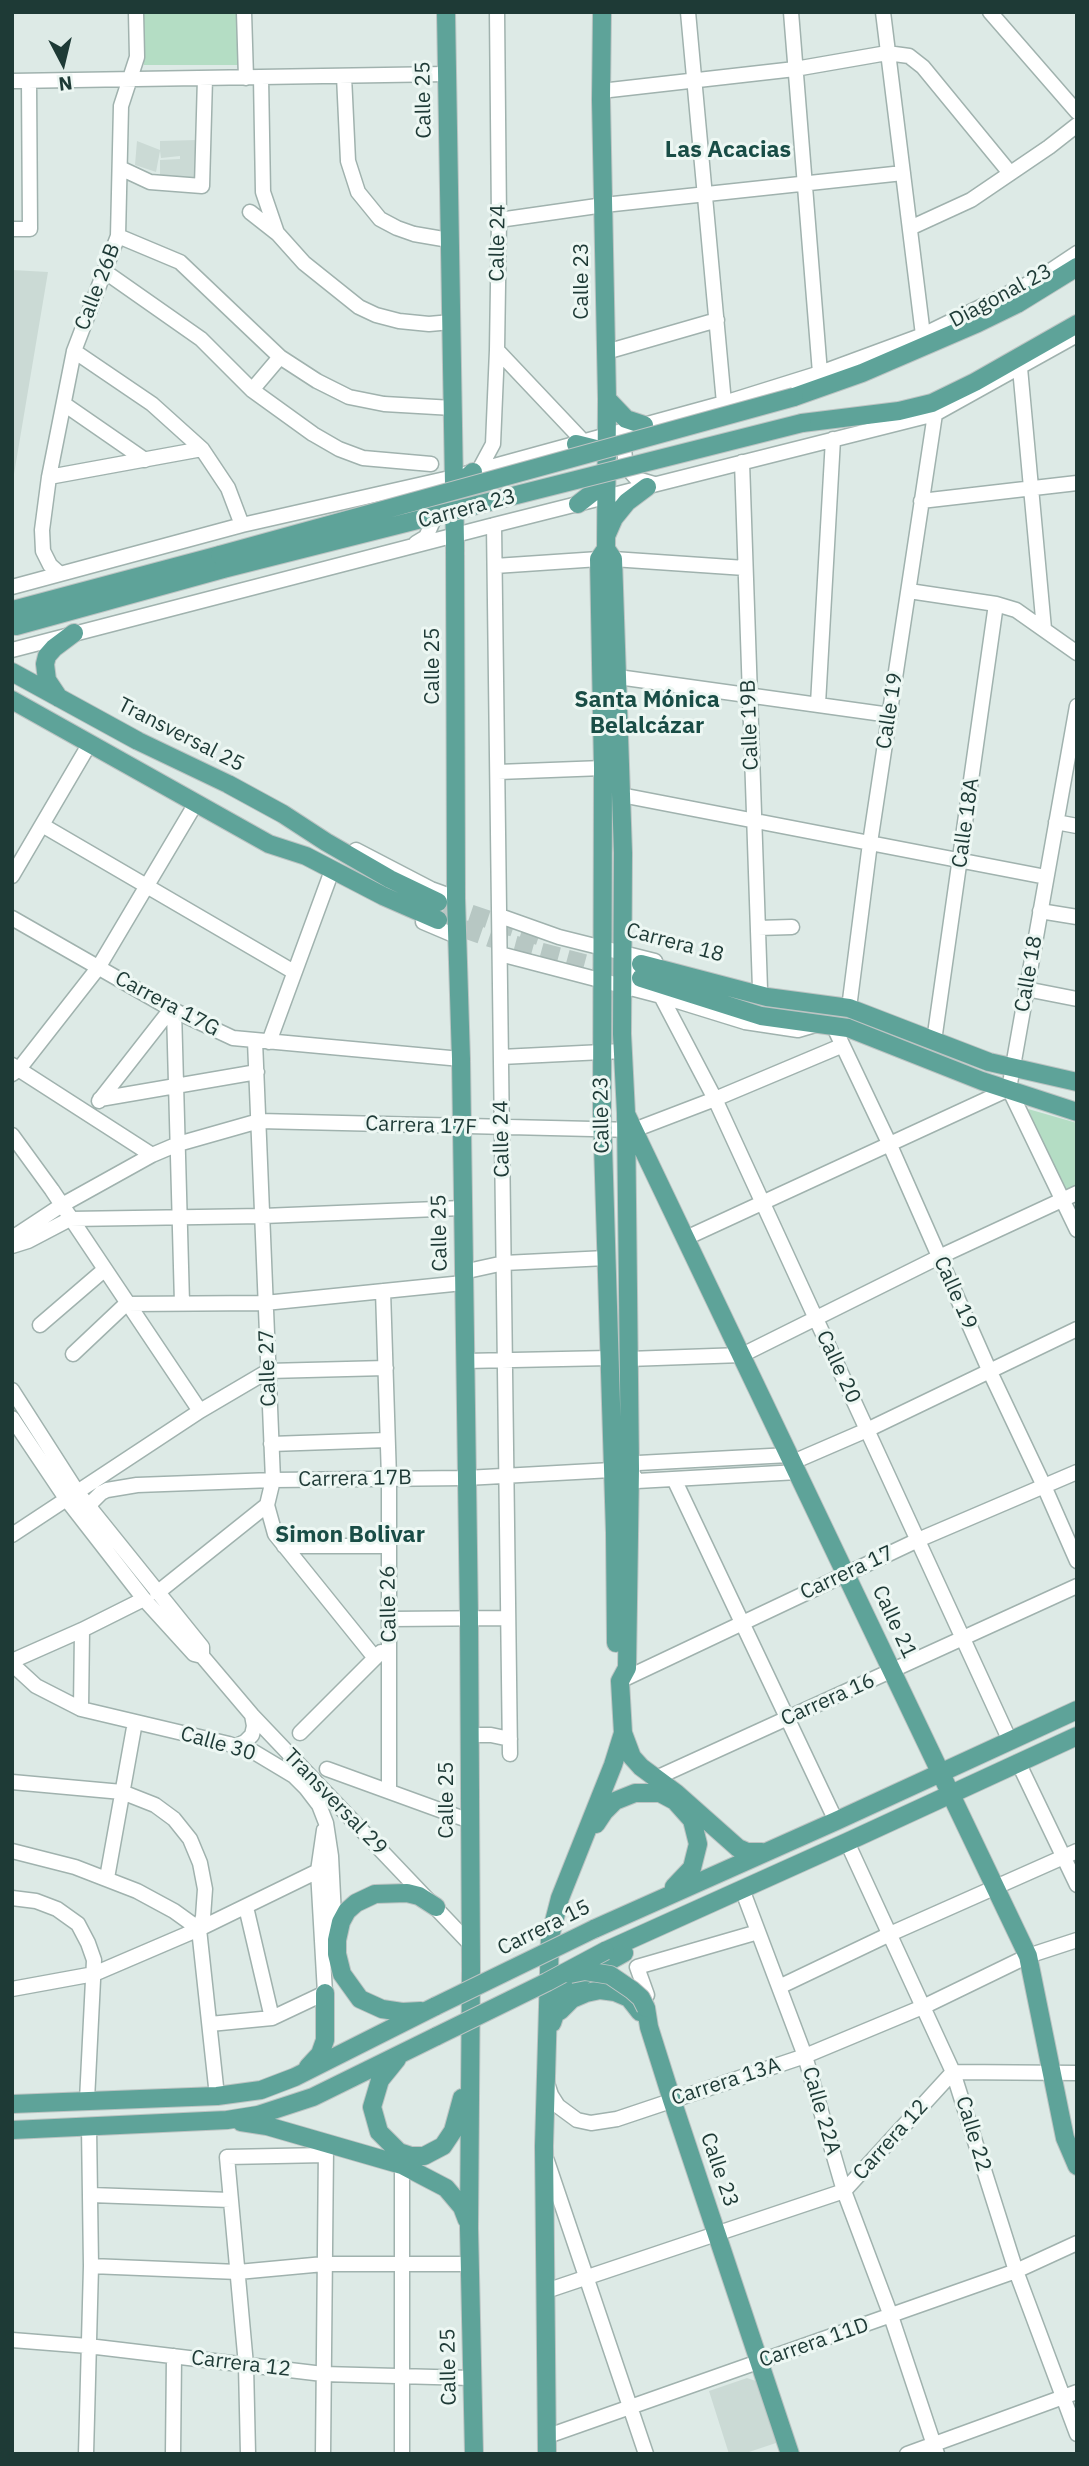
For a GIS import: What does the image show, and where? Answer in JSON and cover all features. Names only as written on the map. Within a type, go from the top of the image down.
[{"type":"main road","name":"Calle 25","points":[[446,12],[455,556],[444,907],[457,936],[461,1059],[470,1618],[469,2228],[474,2454]]},
{"type":"main road","name":"Calle 23","points":[[602,12],[607,399],[603,1130],[606,1258],[619,1358]]},
{"type":"main road","points":[[924,341],[1017,304],[1077,267]]},
{"type":"main road","name":"Carrera 23","points":[[221,562],[802,423],[933,409],[1077,324]]},
{"type":"main road","name":"Carrera 23","points":[[14,618],[221,562],[794,397],[924,341]]},
{"type":"main road","points":[[607,399],[626,419],[642,426]]},
{"type":"main road","points":[[580,443],[607,457]]},
{"type":"main road","points":[[454,483],[476,471]]},
{"type":"main road","points":[[578,504],[607,476]]},
{"type":"main road","points":[[606,551],[614,519],[626,502],[651,486]]},
{"type":"main road","points":[[437,541],[447,545],[455,556]]},
{"type":"main road","name":"Calle 23","points":[[576,1857],[623,1733],[620,1681],[627,1668],[619,1358],[628,1124],[622,1051],[632,971],[623,866],[618,677],[606,551]]},
{"type":"main road","points":[[61,700],[48,683],[45,664],[47,656],[54,648],[74,633]]},
{"type":"main road","name":"Transversal 25","points":[[12,673],[138,741],[195,766],[284,814],[326,842],[444,907]]},
{"type":"main road","points":[[15,706],[90,743],[269,844],[316,861],[383,896],[444,907]]},
{"type":"main road","points":[[603,887],[623,866]]},
{"type":"main road","name":"Carrera 18","points":[[632,971],[775,998],[845,1007],[1012,1067],[1077,1082]]},
{"type":"main road","name":"Carrera 18","points":[[632,971],[750,1013],[862,1033],[1077,1112]]},
{"type":"main road","name":"Calle 21","points":[[628,1124],[686,1238],[1028,1956],[1065,2138],[1077,2166]]},
{"type":"main road","name":"Carrera 15","points":[[12,2104],[217,2096],[261,2090],[295,2077],[643,1906],[1077,1710]]},
{"type":"main road","points":[[623,1733],[632,1757],[656,1778],[738,1847],[747,1852],[762,1852]]},
{"type":"main road","points":[[12,2130],[227,2120],[282,2109],[313,2097],[605,1951],[1077,1736]]},
{"type":"main road","points":[[547,2445],[544,2154],[550,1937],[560,1898],[576,1857],[604,1812],[615,1801],[643,1791],[660,1793],[676,1801],[688,1812],[695,1827],[698,1844],[695,1861],[687,1876],[643,1906]]},
{"type":"main road","points":[[432,2009],[402,2012],[382,2009],[360,1999],[342,1974],[336,1947],[347,1911],[368,1896],[388,1892],[407,1893],[419,1896],[436,1907]]},
{"type":"main road","points":[[545,2070],[558,2005],[565,1992],[601,1964],[699,1918],[719,1899]]},
{"type":"main road","points":[[547,1982],[585,1971],[610,1975],[646,2002]]},
{"type":"main road","points":[[551,2033],[561,2010],[572,1999],[600,1990],[629,1998],[640,2010],[649,2027]]},
{"type":"main road","points":[[295,2077],[316,2060],[324,2047],[325,1993]]},
{"type":"main road","name":"Calle 23","points":[[646,2002],[649,2027],[672,2100],[790,2454]]},
{"type":"main road","points":[[404,2052],[380,2080],[372,2107],[374,2120],[384,2138],[393,2148],[411,2156],[435,2152],[450,2136],[459,2114],[469,2067]]},
{"type":"main road","points":[[227,2120],[267,2126],[326,2149],[402,2165],[446,2188],[462,2207],[469,2228]]},
{"type":"street","name":"Calle 26B","points":[[59,573],[45,557],[41,542],[49,477],[74,351],[118,236],[121,106],[137,57],[136,12]]},
{"type":"street","points":[[244,12],[263,191],[278,234]]},
{"type":"street","name":"Calle 24","points":[[476,471],[493,444],[499,220],[497,12]]},
{"type":"street","points":[[688,12],[724,403]]},
{"type":"street","points":[[791,12],[820,373]]},
{"type":"street","points":[[883,12],[924,341]]},
{"type":"street","points":[[990,12],[1077,112]]},
{"type":"street","points":[[601,91],[795,69],[887,53],[909,56],[923,67],[1010,173]]},
{"type":"street","points":[[12,81],[447,75]]},
{"type":"street","points":[[344,76],[348,161],[358,191],[380,219],[414,234],[449,240]]},
{"type":"street","points":[[120,168],[150,182],[202,187],[205,78]]},
{"type":"street","points":[[12,229],[30,229],[29,81]]},
{"type":"street","points":[[910,228],[963,204],[1049,147],[1077,125]]},
{"type":"street","points":[[499,220],[604,205],[903,173]]},
{"type":"street","points":[[250,212],[278,234],[304,264],[359,307],[399,321],[429,324],[451,322]]},
{"type":"street","points":[[118,236],[180,262],[281,357],[317,381],[349,397],[384,404],[453,408]]},
{"type":"street","name":"Diagonal 23","points":[[924,341],[1038,279],[1077,253]]},
{"type":"street","points":[[104,271],[201,340],[252,390],[313,434],[339,449],[363,458],[431,464]]},
{"type":"street","points":[[606,352],[717,320]]},
{"type":"street","points":[[933,409],[1020,368],[1077,335]]},
{"type":"street","name":"Carrera 23","points":[[476,471],[724,403],[924,341]]},
{"type":"street","points":[[497,350],[580,443]]},
{"type":"street","points":[[74,351],[152,404],[202,449],[228,488],[242,525]]},
{"type":"street","points":[[252,390],[281,357]]},
{"type":"street","points":[[1020,368],[1044,629]]},
{"type":"street","points":[[64,404],[145,460]]},
{"type":"street","name":"Carrera 23","points":[[15,649],[833,439],[933,409]]},
{"type":"street","name":"Calle 19","points":[[845,1007],[909,591],[933,409]]},
{"type":"street","points":[[642,426],[626,442],[625,462],[634,477],[651,486]]},
{"type":"street","points":[[818,704],[833,439]]},
{"type":"street","points":[[49,477],[202,449]]},
{"type":"street","name":"Calle 19B","points":[[741,462],[760,989]]},
{"type":"street","name":"Carrera 23","points":[[12,587],[242,525],[400,489],[454,483]]},
{"type":"street","points":[[921,501],[1077,483]]},
{"type":"street","points":[[348,564],[418,542],[429,534],[433,517],[429,503],[417,492],[400,489]]},
{"type":"street","name":"Calle 24","points":[[494,525],[510,1754]]},
{"type":"street","points":[[495,566],[606,551],[745,568]]},
{"type":"street","points":[[909,591],[996,604],[1016,610],[1077,653]]},
{"type":"street","name":"Calle 18A","points":[[934,1041],[996,604]]},
{"type":"street","points":[[618,677],[890,715]]},
{"type":"street","name":"Calle 18","points":[[1009,1089],[1077,706]]},
{"type":"street","points":[[12,876],[90,743]]},
{"type":"street","points":[[498,772],[603,768]]},
{"type":"street","points":[[621,795],[1046,877]]},
{"type":"street","points":[[152,1156],[89,1114],[14,1070],[98,968],[196,803]]},
{"type":"street","points":[[284,814],[316,827],[432,889],[444,907]]},
{"type":"street","points":[[1056,822],[1077,826]]},
{"type":"street","points":[[42,825],[295,972]]},
{"type":"street","points":[[269,844],[457,936]]},
{"type":"street","name":"Calle 27","points":[[267,1505],[273,1479],[257,1072],[262,1042],[295,972],[330,876]]},
{"type":"street","points":[[1040,911],[1077,917]]},
{"type":"street","name":"Carrera 18","points":[[500,916],[559,937],[603,948],[661,996],[765,1026],[797,1030],[825,1025]]},
{"type":"street","name":"Carrera 17G","points":[[12,918],[173,1010],[226,1035],[262,1042],[461,1059]]},
{"type":"street","points":[[758,928],[792,927]]},
{"type":"street","name":"Carrera 18","points":[[500,954],[604,982],[632,971],[760,989],[818,999],[845,1007]]},
{"type":"street","points":[[1026,989],[1077,999]]},
{"type":"street","name":"Calle 20","points":[[661,996],[715,1099],[1010,1741]]},
{"type":"street","points":[[173,1010],[182,1303]]},
{"type":"street","points":[[89,1114],[173,1010]]},
{"type":"street","name":"Calle 19","points":[[825,1025],[841,1046],[889,1143],[989,1372],[1077,1561]]},
{"type":"street","name":"Carrera 17F","points":[[12,1238],[62,1205],[152,1156],[178,1144],[259,1121],[603,1130],[715,1099],[841,1046]]},
{"type":"street","points":[[501,1057],[622,1051]]},
{"type":"street","points":[[100,1099],[257,1072]]},
{"type":"street","points":[[686,1238],[1009,1089],[1077,1230]]},
{"type":"street","points":[[12,1135],[200,1412]]},
{"type":"street","points":[[465,1361],[742,1355],[939,1257],[1077,1193]]},
{"type":"street","points":[[12,1246],[28,1241],[70,1219],[263,1216],[462,1208]]},
{"type":"street","points":[[73,1354],[126,1304],[265,1303],[383,1291],[463,1277],[504,1264],[606,1258]]},
{"type":"street","points":[[40,1325],[104,1270]]},
{"type":"street","name":"Calle 26","points":[[383,1291],[389,1478],[389,1791]]},
{"type":"street","name":"Carrera 17B","points":[[621,1469],[637,1481],[674,1479],[793,1463],[1077,1329]]},
{"type":"street","points":[[12,1535],[200,1412],[268,1371],[386,1368]]},
{"type":"street","name":"Transversal 29","points":[[12,1390],[85,1523],[150,1596]]},
{"type":"street","name":"Transversal 29","points":[[12,1418],[73,1497],[90,1508],[150,1596],[194,1654],[202,1656],[253,1715],[471,1945]]},
{"type":"street","points":[[271,1444],[387,1440]]},
{"type":"street","name":"Carrera 17B","points":[[90,1508],[95,1498],[107,1490],[137,1485],[273,1479],[466,1478],[621,1469],[638,1463],[793,1463]]},
{"type":"street","points":[[122,1464],[137,1485]]},
{"type":"street","name":"Carrera 17","points":[[620,1681],[918,1540],[1077,1472]]},
{"type":"street","points":[[674,1479],[836,1821]]},
{"type":"street","points":[[12,1664],[150,1596],[267,1505],[275,1534],[375,1658]]},
{"type":"street","points":[[85,1523],[90,1508]]},
{"type":"street","points":[[284,1546],[388,1546]]},
{"type":"street","name":"Carrera 16","points":[[656,1778],[1077,1586]]},
{"type":"street","points":[[390,1619],[508,1618]]},
{"type":"street","points":[[81,1709],[82,1630]]},
{"type":"street","points":[[300,1733],[390,1643]]},
{"type":"street","name":"Calle 30","points":[[12,1664],[36,1686],[81,1709],[236,1746],[273,1762],[293,1776],[319,1805],[326,1823],[331,1856],[336,1947]]},
{"type":"street","points":[[236,1746],[252,1735],[253,1715]]},
{"type":"street","points":[[107,1878],[135,1723]]},
{"type":"street","points":[[469,1735],[491,1735],[510,1739]]},
{"type":"street","points":[[1018,1762],[1070,1854],[1077,1885]]},
{"type":"street","points":[[327,1769],[470,1821]]},
{"type":"street","points":[[12,1782],[122,1792],[155,1805],[174,1819],[190,1839],[200,1863],[205,1889],[203,1917],[199,1929],[217,2096]]},
{"type":"street","points":[[210,2024],[272,2018],[325,1993],[318,1871],[326,1823]]},
{"type":"street","name":"Calle 22","points":[[847,1842],[925,2006],[953,2072],[1016,2271],[1071,2395],[1077,2434]]},
{"type":"street","points":[[12,1851],[107,1878],[174,1911],[199,1929]]},
{"type":"street","points":[[779,1987],[1070,1854]]},
{"type":"street","points":[[12,1989],[94,1974],[199,1929],[318,1871]]},
{"type":"street","name":"Calle 22A","points":[[742,1889],[805,2056],[844,2191],[891,2316],[935,2449]]},
{"type":"street","points":[[12,1898],[36,1901],[57,1909],[78,1924],[94,1960],[87,2100]]},
{"type":"street","points":[[246,1907],[272,2018]]},
{"type":"street","points":[[646,2002],[637,1967],[758,1932]]},
{"type":"street","name":"Carrera 13A","points":[[545,2070],[551,2095],[566,2114],[591,2123],[617,2119],[805,2056],[925,2006],[1028,1956],[1077,1940]]},
{"type":"street","points":[[953,2072],[1077,2073]]},
{"type":"street","name":"Carrera 12","points":[[546,2291],[844,2191],[953,2072]]},
{"type":"street","points":[[86,2454],[92,2195],[89,2127]]},
{"type":"street","points":[[247,2454],[246,2365],[226,2157],[326,2149],[323,2454]]},
{"type":"street","points":[[544,2154],[646,2454]]},
{"type":"street","points":[[401,2454],[402,2165]]},
{"type":"street","points":[[92,2195],[230,2200]]},
{"type":"street","name":"Carrera 11D","points":[[547,2445],[631,2407],[1016,2271],[1077,2243]]},
{"type":"street","points":[[91,2266],[238,2272],[324,2264],[470,2264]]},
{"type":"street","name":"Carrera 12","points":[[12,2340],[88,2346],[323,2374],[471,2378]]},
{"type":"street","points":[[173,2454],[174,2356]]},
{"type":"street","points":[[906,2454],[935,2449],[1071,2395]]},
{"type":"shaded area","points":[[197,140],[197,178],[160,177],[160,160],[180,159],[180,156],[161,158],[160,151],[156,172],[135,165],[137,141],[160,150],[160,141]]},
{"type":"shaded area","points":[[12,270],[48,272],[12,486]]},
{"type":"shaded area","points":[[747,2378],[756,2381],[779,2442],[743,2454],[729,2454],[709,2391]]},
{"type":"green space","points":[[144,12],[240,12],[240,65],[144,65]]},
{"type":"green space","points":[[1028,1109],[1077,1123],[1077,1189],[1065,1195]]},
{"type":"tunnel","points":[[445,905],[544,938]]},
{"type":"tunnel","points":[[438,920],[490,938],[636,977]]},
{"type":"district","name":"Las Acacias","points":[[728,150]]},
{"type":"district","name":"Santa Mónica Belalcázar","points":[[647,713]]},
{"type":"district","name":"Simon Bolivar","points":[[350,1535]]}]
